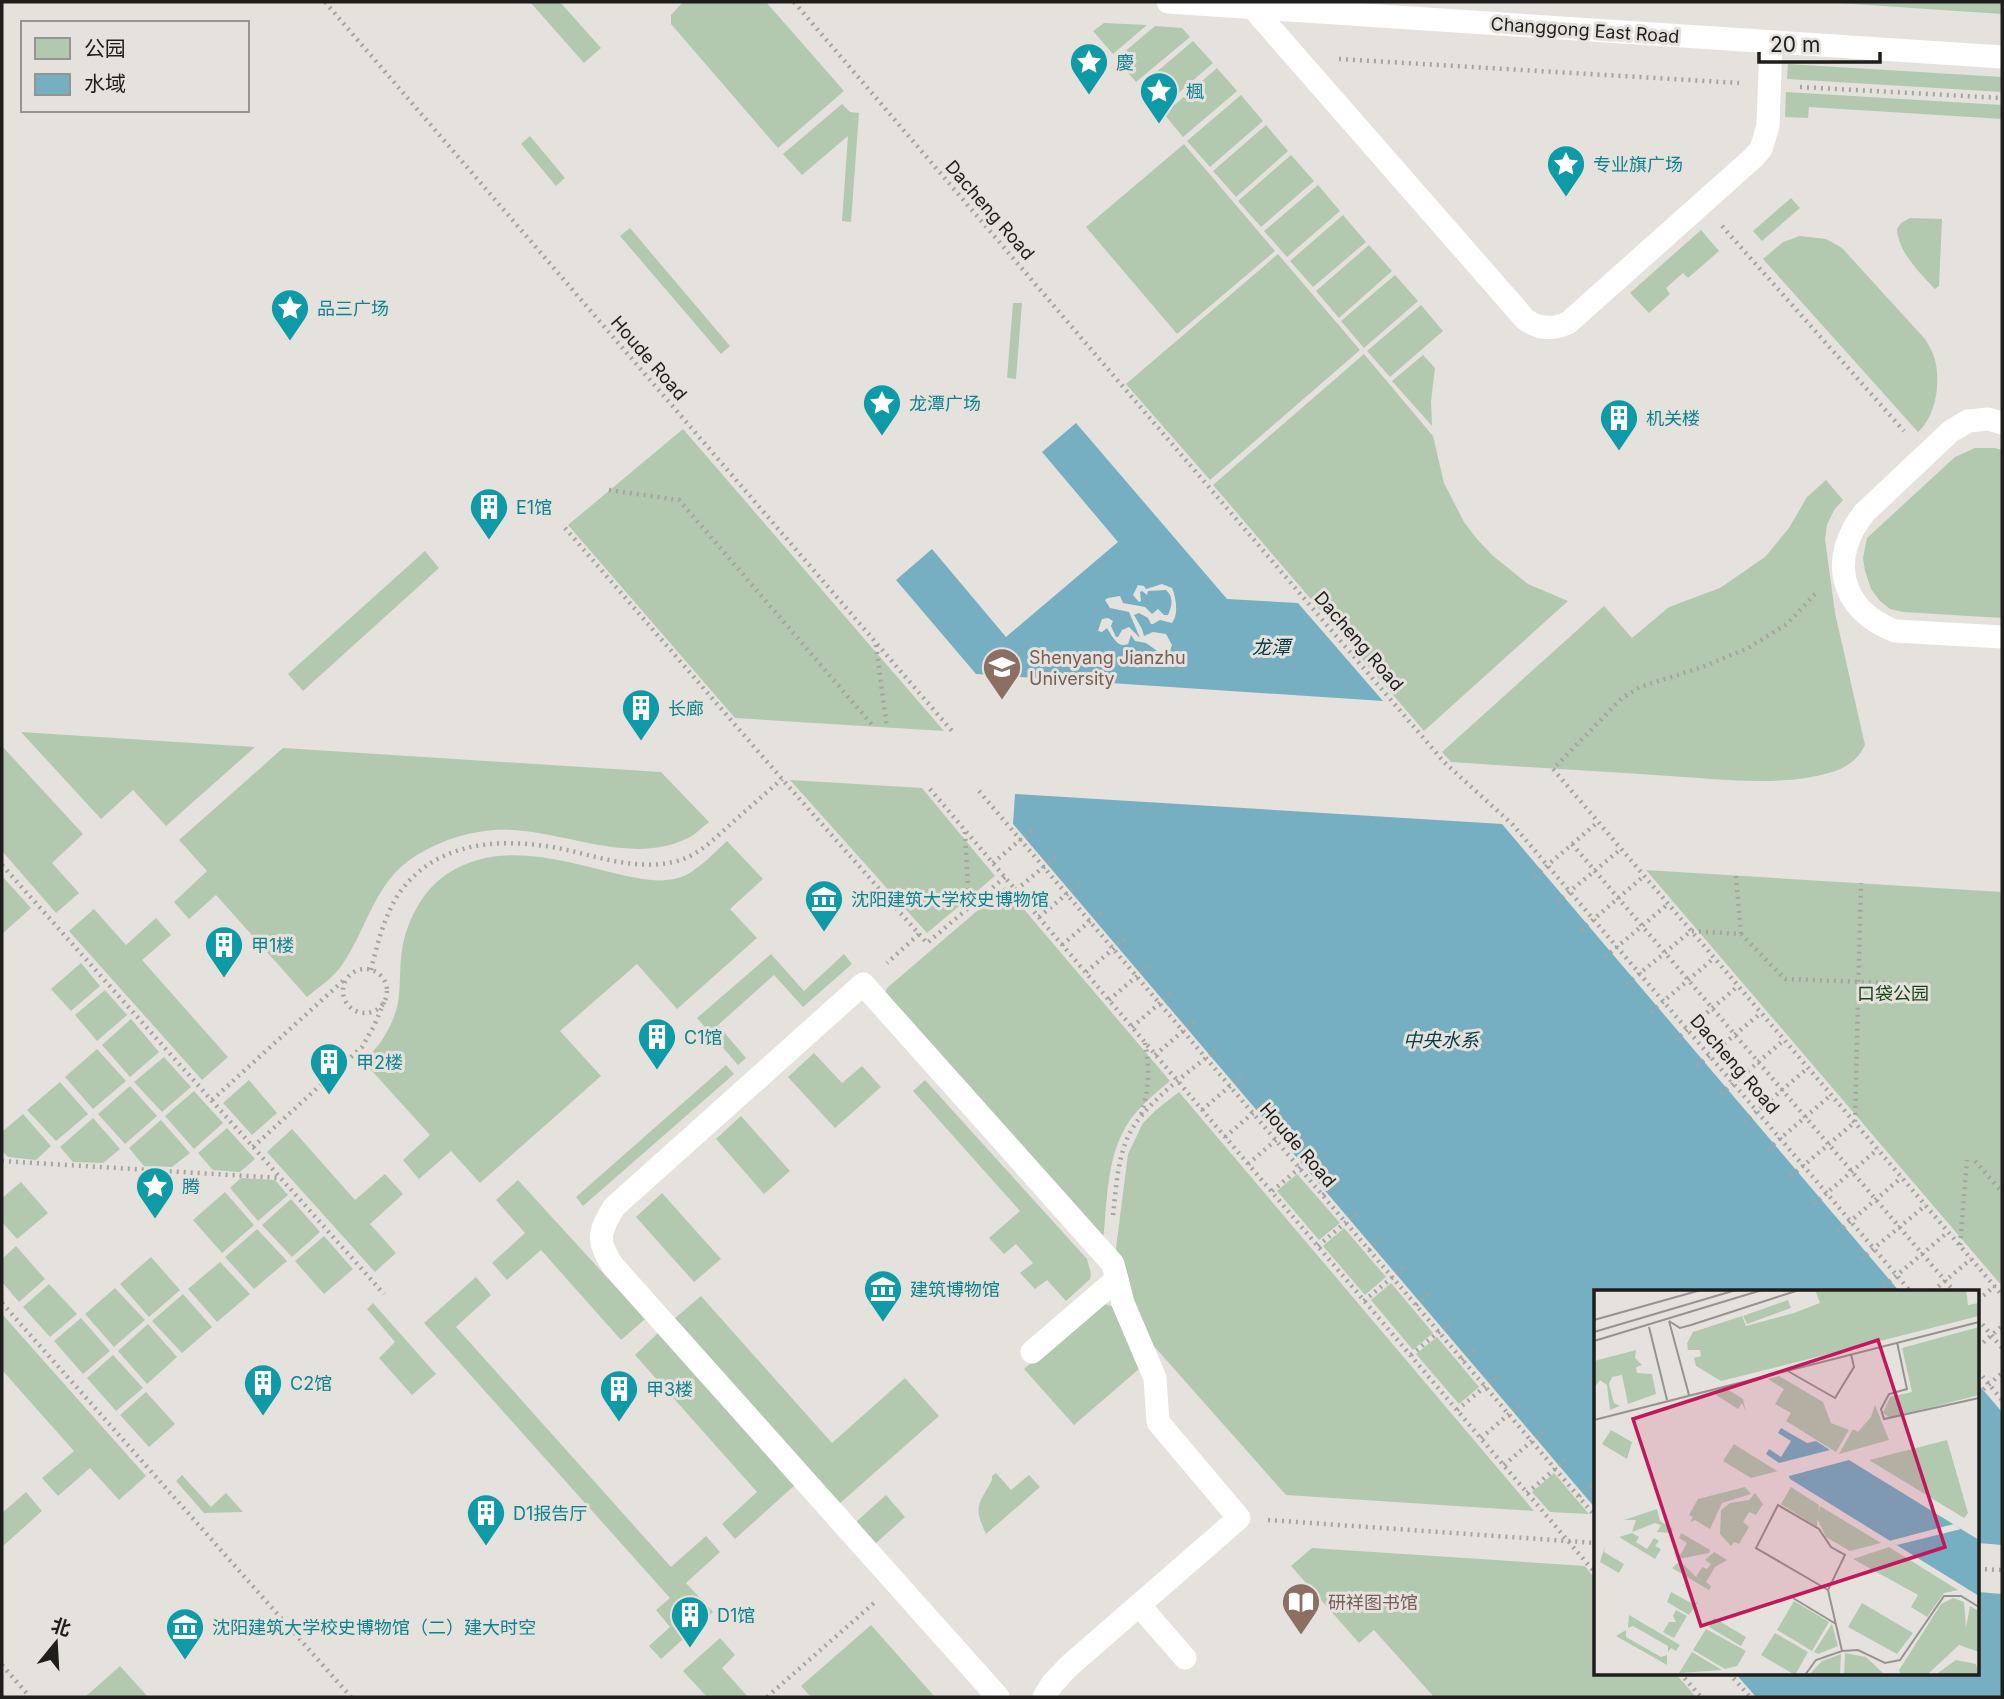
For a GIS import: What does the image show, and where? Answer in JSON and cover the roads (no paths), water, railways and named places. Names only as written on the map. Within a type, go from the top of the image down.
[{"type":"lane","name":"Changgong East Road","points":[[1168,2],[2002,57]]},
{"type":"lane","points":[[1252,7],[1525,318],[1542,328],[1567,323],[1761,149],[1768,126],[1771,42]]},
{"type":"lane","points":[[2002,423],[1988,419],[1968,421],[1951,431],[1855,524],[1848,539],[1843,572],[1856,603],[1866,616],[1879,625],[1895,631],[2002,637]]},
{"type":"lane","points":[[998,1697],[613,1266],[601,1248],[603,1226],[614,1207],[863,984],[1115,1272],[1131,1324],[1156,1378],[1158,1422],[1239,1518],[1069,1665],[1044,1697]]},
{"type":"lane","points":[[1032,1352],[1115,1272]]},
{"type":"lane","points":[[1139,1605],[1185,1658]]},
{"type":"water","name":"龙潭","points":[[1076,423],[1227,599],[1298,603],[1383,701],[976,674],[896,580],[932,549],[1006,637],[1118,542],[1042,452]],"holes":[[[1162,584],[1172,588],[1176,601],[1172,623],[1160,620],[1151,624],[1148,618],[1139,613],[1134,615],[1144,636],[1153,632],[1166,634],[1172,645],[1170,651],[1160,653],[1146,643],[1135,641],[1131,635],[1128,644],[1121,645],[1107,628],[1102,632],[1098,631],[1102,619],[1108,618],[1113,621],[1111,626],[1116,637],[1129,627],[1140,638],[1129,612],[1110,608],[1105,600],[1120,596],[1123,603],[1145,607],[1152,614],[1158,609],[1168,615],[1172,602],[1166,590],[1148,591],[1147,595],[1142,591],[1139,602],[1133,595],[1138,585],[1146,589]]]},
{"type":"water","name":"中央水系","points":[[1015,794],[1502,824],[1898,1290],[1594,1290],[1594,1507],[1013,824]]},
{"type":"water","points":[[1980,1386],[2002,1412],[2002,1697],[1756,1697],[1736,1674],[1980,1674]]},
{"type":"place","name":"慶","points":[[1089,96]]},
{"type":"place","name":"楓","points":[[1159,125]]},
{"type":"place","name":"专业旗广场","points":[[1566,198]]},
{"type":"place","name":"品三广场","points":[[290,342]]},
{"type":"place","name":"龙潭广场","points":[[882,437]]},
{"type":"place","name":"机关楼","points":[[1619,452]]},
{"type":"place","name":"E1馆","points":[[489,541]]},
{"type":"place","name":"Shenyang Jianzhu University","points":[[1002,701]]},
{"type":"place","name":"长廊","points":[[641,742]]},
{"type":"place","name":"沈阳建筑大学校史博物馆","points":[[824,933]]},
{"type":"place","name":"甲1楼","points":[[224,979]]},
{"type":"place","name":"C1馆","points":[[657,1071]]},
{"type":"place","name":"甲2楼","points":[[329,1096]]},
{"type":"place","name":"腾","points":[[155,1220]]},
{"type":"place","name":"建筑博物馆","points":[[883,1323]]},
{"type":"place","name":"C2馆","points":[[263,1417]]},
{"type":"place","name":"甲3楼","points":[[619,1423]]},
{"type":"place","name":"D1报告厅","points":[[486,1547]]},
{"type":"place","name":"研祥图书馆","points":[[1301,1636]]},
{"type":"place","name":"D1馆","points":[[690,1649]]},
{"type":"place","name":"沈阳建筑大学校史博物馆（二）建大时空","points":[[185,1661]]},
{"type":"park label","name":"口袋公园","points":[[1893,993]]}]
